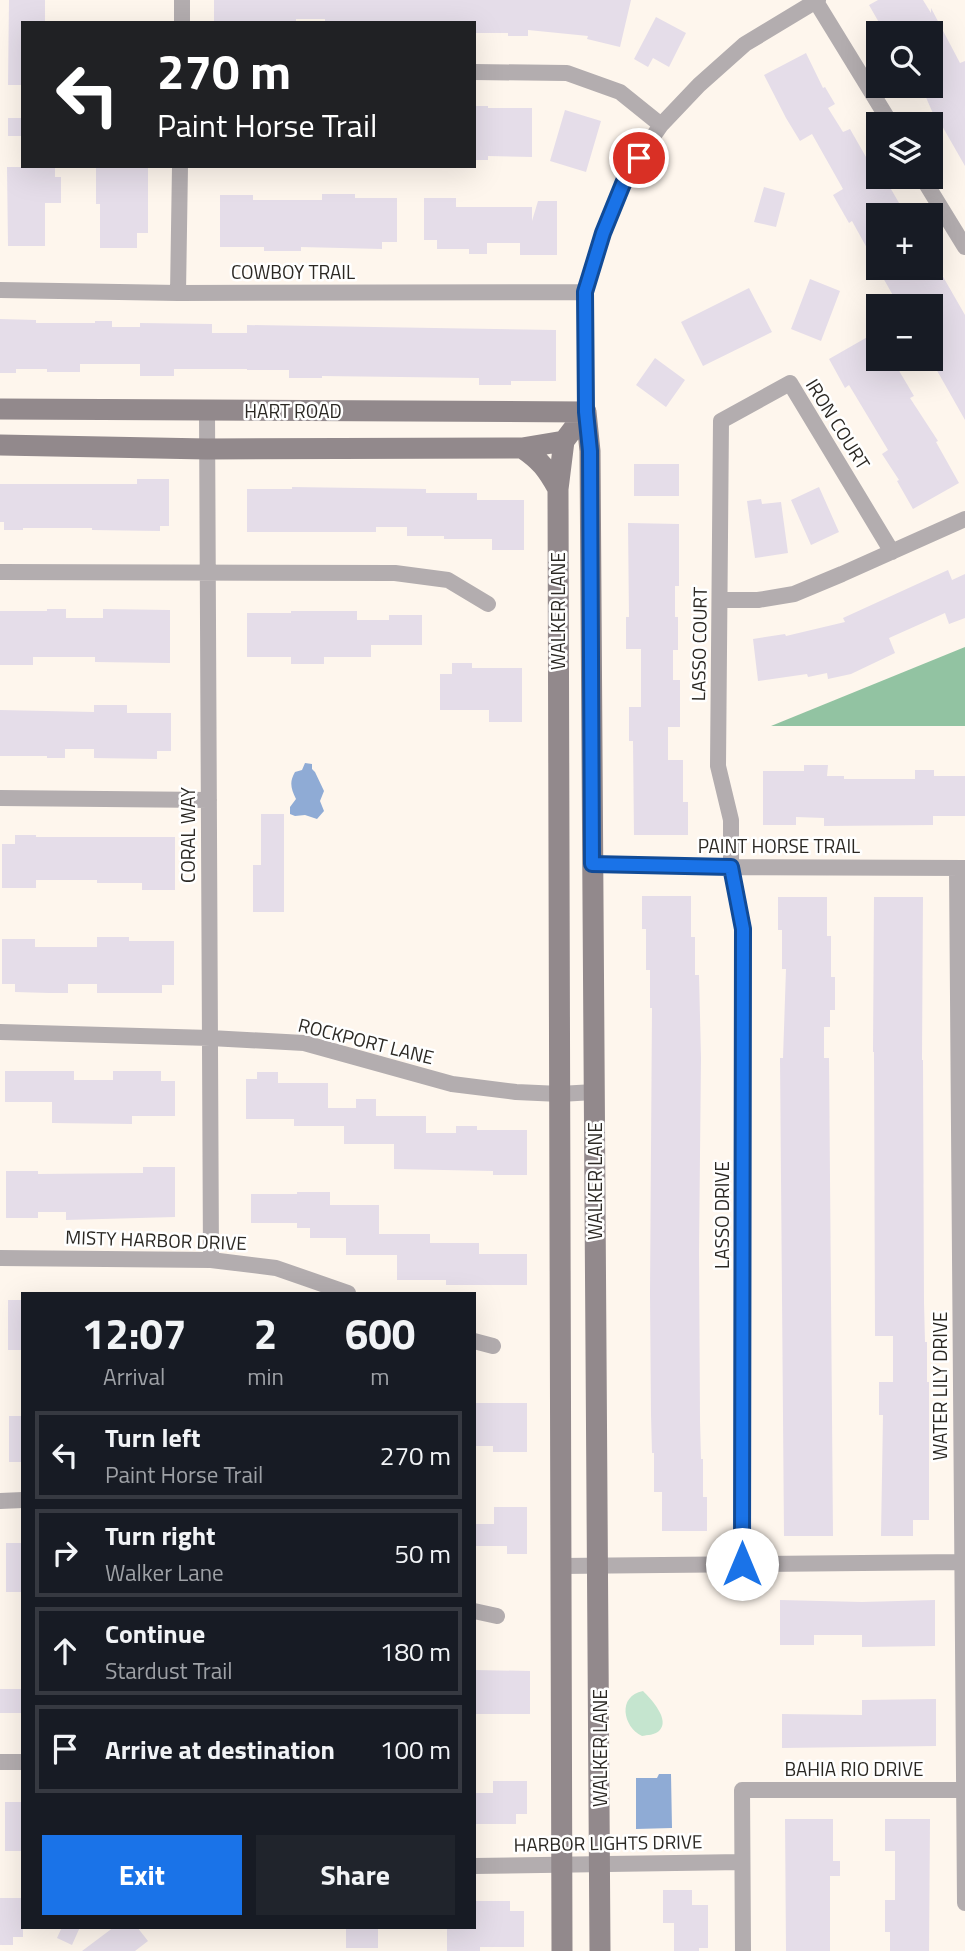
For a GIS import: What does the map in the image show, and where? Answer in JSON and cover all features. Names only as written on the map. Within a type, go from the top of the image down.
[{"type":"street","points":[[182,0],[182,21]]},
{"type":"street","points":[[564,441],[586,412],[585,292],[603,233],[627,174],[661,125],[699,85],[745,44],[817,0],[884,112]]},
{"type":"street","points":[[476,72],[567,73],[620,92],[661,125]]},
{"type":"street","points":[[178,293],[180,168]]},
{"type":"street","points":[[929,189],[965,247]]},
{"type":"street","name":"COWBOY TRAIL","points":[[0,290],[178,293],[585,292]]},
{"type":"street","name":"IRON COURT","points":[[721,421],[790,383],[892,552]]},
{"type":"street","name":"HART ROAD","points":[[0,409],[586,412]]},
{"type":"street","name":"CORAL WAY","points":[[207,410],[211,1260]]},
{"type":"street","name":"WALKER LANE","points":[[586,412],[590,451],[592,864],[560,1392],[566,1566],[561,1701],[581,1864],[600,1951]]},
{"type":"street","name":"LASSO COURT","points":[[721,421],[718,766],[731,820],[731,867]]},
{"type":"street","name":"HART ROAD","points":[[0,445],[207,449],[522,448],[564,441]]},
{"type":"street","name":"WALKER LANE","points":[[562,1951],[581,1864],[598,1566],[596,1229],[578,1093],[558,489],[564,441]]},
{"type":"street","points":[[522,448],[538,459],[558,489]]},
{"type":"street","points":[[721,600],[758,600],[794,594],[965,519]]},
{"type":"street","points":[[0,572],[395,573],[448,580],[488,604]]},
{"type":"street","points":[[0,798],[209,800]]},
{"type":"street","name":"PAINT HORSE TRAIL","points":[[592,864],[961,868]]},
{"type":"street","name":"LASSO DRIVE","points":[[731,867],[743,929],[742,1564]]},
{"type":"street","name":"WATER LILY DRIVE","points":[[961,868],[965,1903]]},
{"type":"street","name":"ROCKPORT LANE","points":[[0,1032],[304,1043],[452,1084],[516,1092],[578,1093]]},
{"type":"street","name":"MISTY HARBOR DRIVE","points":[[0,1258],[211,1260],[276,1268],[345,1292]]},
{"type":"street","points":[[476,1342],[493,1346]]},
{"type":"street","points":[[0,1501],[21,1500]]},
{"type":"street","points":[[566,1566],[962,1562]]},
{"type":"street","points":[[476,1611],[497,1616]]},
{"type":"street","points":[[0,1762],[21,1762]]},
{"type":"street","name":"BAHIA RIO DRIVE","points":[[742,1862],[742,1790],[965,1790]]},
{"type":"street","points":[[742,1862],[743,1951]]},
{"type":"street","name":"HARBOR LIGHTS DRIVE","points":[[476,1866],[742,1862]]},
{"type":"street","points":[[581,1864],[590,1951]]},
{"type":"green space","points":[[965,647],[965,726],[771,726]]},
{"type":"green space","points":[[643,1691],[651,1699],[663,1721],[657,1732],[642,1736],[630,1726],[626,1705],[635,1694]]},
{"type":"water","points":[[305,763],[312,764],[324,791],[320,801],[324,811],[317,819],[290,814],[290,807],[296,799],[291,782],[295,772],[302,770]]},
{"type":"water","points":[[659,1774],[671,1774],[672,1828],[636,1829],[636,1778],[657,1778]]},
{"type":"building","points":[[9,0],[45,0],[45,21],[21,21],[21,85],[8,85]]},
{"type":"building","points":[[214,0],[631,0],[620,47],[587,39],[588,36],[528,30],[528,36],[476,33],[476,21],[214,21]]},
{"type":"building","points":[[878,0],[923,0],[938,21],[878,21],[869,5]]},
{"type":"building","points":[[656,17],[686,33],[669,67],[653,58],[648,67],[634,59]]},
{"type":"building","points":[[943,31],[960,63],[965,61],[965,166],[943,128],[943,112],[932,112],[926,98],[943,98]]},
{"type":"building","points":[[806,53],[823,88],[825,87],[835,104],[828,108],[843,132],[850,129],[866,157],[866,189],[891,189],[899,203],[866,203],[866,246],[833,195],[843,189],[812,134],[800,141],[764,75]]},
{"type":"building","points":[[476,106],[532,108],[532,157],[488,156],[488,160],[476,160]]},
{"type":"building","points":[[565,110],[601,121],[586,172],[550,161]]},
{"type":"building","points":[[8,118],[21,118],[21,136],[8,136]]},
{"type":"building","points":[[7,167],[55,168],[55,177],[61,177],[61,203],[45,203],[45,246],[8,246]]},
{"type":"building","points":[[96,168],[148,168],[148,233],[137,233],[137,248],[100,248],[100,204],[96,204]]},
{"type":"building","points":[[764,187],[785,193],[776,227],[754,222]]},
{"type":"building","points":[[322,194],[355,194],[355,198],[397,198],[397,242],[382,242],[382,249],[301,247],[301,251],[264,251],[264,247],[220,247],[220,195],[253,195],[253,200],[322,200]]},
{"type":"building","points":[[424,198],[456,198],[456,207],[532,207],[532,221],[538,201],[557,201],[557,255],[520,255],[520,243],[487,243],[487,254],[469,254],[469,249],[437,249],[437,240],[424,240]]},
{"type":"building","points":[[943,277],[965,315],[965,420],[937,371],[943,371],[943,294],[892,294],[884,280],[943,280]]},
{"type":"building","points":[[810,279],[840,291],[821,341],[791,329]]},
{"type":"building","points":[[749,288],[772,332],[703,366],[681,322]]},
{"type":"building","points":[[0,319],[36,320],[36,323],[112,321],[112,327],[140,327],[140,323],[212,324],[212,333],[247,333],[247,325],[556,330],[556,381],[511,381],[511,385],[479,385],[479,378],[289,378],[289,370],[247,369],[174,369],[174,376],[140,376],[140,364],[80,364],[80,372],[16,369],[16,373],[0,373]]},
{"type":"building","points":[[866,338],[866,371],[899,371],[914,396],[910,398],[938,441],[936,442],[959,483],[913,509],[882,454],[888,450],[849,385],[845,388],[829,359]]},
{"type":"building","points":[[655,358],[685,380],[666,407],[636,385]]},
{"type":"building","points":[[634,464],[679,464],[679,496],[634,496]]},
{"type":"building","points":[[137,479],[169,479],[169,526],[160,526],[160,531],[92,528],[4,530],[4,522],[0,522],[0,484],[137,484]]},
{"type":"building","points":[[819,487],[839,532],[811,545],[791,500]]},
{"type":"building","points":[[247,489],[426,489],[426,493],[477,493],[477,500],[524,500],[524,550],[492,550],[492,539],[407,536],[407,527],[376,527],[376,532],[247,532]]},
{"type":"building","points":[[761,499],[762,504],[781,502],[788,553],[755,558],[747,501]]},
{"type":"building","points":[[628,523],[679,524],[679,586],[675,586],[678,650],[673,650],[673,680],[680,680],[680,727],[668,727],[668,760],[683,760],[683,802],[688,802],[688,835],[634,835],[633,741],[629,741],[629,707],[641,707],[641,649],[626,649],[626,617],[629,617]]},
{"type":"building","points":[[948,570],[952,580],[965,574],[965,618],[949,624],[945,613],[889,638],[895,653],[851,674],[828,679],[827,673],[808,677],[807,674],[758,681],[753,639],[786,636],[845,622],[843,618]]},
{"type":"building","points":[[66,609],[66,618],[103,618],[103,609],[170,610],[170,663],[95,662],[95,657],[33,657],[33,665],[0,665],[0,611]]},
{"type":"building","points":[[357,611],[357,620],[389,620],[389,615],[422,615],[422,645],[371,645],[371,657],[324,657],[324,664],[291,664],[291,657],[247,657],[247,613]]},
{"type":"building","points":[[452,663],[472,663],[472,668],[522,668],[522,722],[489,722],[489,710],[440,710],[440,674],[452,674]]},
{"type":"building","points":[[94,705],[127,705],[127,713],[171,713],[171,751],[157,751],[157,759],[94,758],[94,749],[65,749],[65,758],[0,756],[0,710],[94,712]]},
{"type":"building","points":[[804,765],[828,765],[827,776],[844,776],[844,779],[915,779],[915,770],[934,770],[934,776],[965,776],[965,816],[933,816],[933,825],[824,826],[824,818],[796,817],[796,825],[763,825],[763,771],[804,771]]},
{"type":"building","points":[[261,814],[284,814],[284,912],[253,912],[253,865],[261,865]]},
{"type":"building","points":[[15,835],[175,837],[175,890],[142,890],[142,883],[97,883],[97,880],[36,880],[36,888],[2,888],[2,844],[15,844]]},
{"type":"building","points":[[642,896],[691,896],[691,937],[695,937],[695,975],[699,975],[700,1421],[703,1497],[707,1497],[707,1531],[662,1531],[662,1492],[654,1492],[650,1294],[652,1008],[650,970],[646,970],[646,929],[642,929]]},
{"type":"building","points":[[778,897],[827,897],[831,977],[835,977],[835,1010],[830,1010],[830,1027],[824,1027],[824,1058],[829,1058],[833,1536],[784,1536],[780,1058],[783,1058],[786,969],[782,969],[782,930],[778,930]]},
{"type":"building","points":[[874,897],[923,897],[924,1303],[929,1382],[929,1520],[913,1520],[913,1536],[881,1536],[883,1415],[879,1415],[879,1382],[893,1382],[893,1336],[875,1336]]},
{"type":"building","points":[[97,937],[129,937],[129,941],[174,941],[174,985],[162,985],[162,993],[97,993],[97,984],[68,984],[68,993],[49,993],[15,992],[15,984],[2,984],[2,939],[35,939],[35,947],[97,947]]},
{"type":"building","points":[[5,1071],[74,1071],[74,1080],[113,1080],[113,1071],[161,1071],[161,1081],[175,1081],[175,1116],[132,1116],[132,1124],[52,1123],[52,1102],[5,1102]]},
{"type":"building","points":[[257,1072],[278,1072],[278,1083],[328,1083],[328,1108],[356,1108],[356,1099],[376,1099],[376,1116],[426,1116],[426,1133],[456,1133],[456,1126],[477,1126],[477,1130],[527,1130],[527,1175],[493,1175],[493,1171],[394,1169],[394,1144],[344,1144],[344,1126],[294,1126],[294,1119],[246,1119],[246,1079],[257,1079]]},
{"type":"building","points":[[143,1167],[175,1167],[175,1217],[66,1220],[66,1212],[38,1212],[38,1218],[6,1218],[6,1171],[38,1171],[38,1174],[143,1173]]},
{"type":"building","points":[[330,1192],[330,1205],[379,1205],[379,1234],[430,1234],[430,1243],[479,1243],[479,1254],[527,1254],[527,1285],[446,1285],[446,1280],[397,1280],[397,1255],[346,1255],[346,1238],[310,1238],[310,1228],[297,1228],[297,1223],[251,1223],[251,1194]]},
{"type":"building","points":[[8,1300],[21,1300],[21,1350],[8,1350]]},
{"type":"building","points":[[476,1403],[527,1403],[527,1452],[493,1452],[493,1446],[476,1446]]},
{"type":"building","points":[[9,1416],[21,1416],[21,1462],[9,1462]]},
{"type":"building","points":[[494,1507],[527,1507],[527,1554],[507,1554],[507,1546],[476,1546],[476,1524],[494,1524]]},
{"type":"building","points":[[6,1543],[21,1543],[21,1592],[6,1592]]},
{"type":"building","points":[[780,1600],[935,1600],[935,1646],[862,1647],[862,1635],[814,1635],[814,1645],[780,1645]]},
{"type":"building","points":[[476,1670],[530,1671],[530,1714],[476,1714]]},
{"type":"building","points":[[0,1689],[21,1689],[21,1713],[0,1713]]},
{"type":"building","points":[[936,1699],[936,1746],[782,1748],[782,1714],[862,1715],[862,1700]]},
{"type":"building","points":[[493,1781],[527,1781],[527,1814],[516,1814],[516,1824],[476,1824],[476,1793],[493,1793]]},
{"type":"building","points":[[5,1802],[21,1802],[21,1851],[5,1851]]},
{"type":"building","points":[[785,1819],[833,1819],[833,1861],[840,1861],[840,1876],[830,1876],[830,1951],[786,1951]]},
{"type":"building","points":[[885,1819],[930,1819],[929,1951],[890,1951],[890,1932],[885,1932],[885,1900],[895,1900],[895,1851],[885,1851]]},
{"type":"building","points":[[663,1890],[692,1890],[692,1905],[708,1905],[708,1948],[699,1948],[699,1951],[674,1951],[674,1923],[663,1923]]},
{"type":"building","points":[[0,1898],[21,1898],[23,1937],[13,1937],[13,1945],[0,1945]]},
{"type":"building","points":[[476,1901],[510,1901],[510,1911],[524,1911],[524,1947],[480,1947],[480,1951],[447,1951],[447,1929],[476,1929]]},
{"type":"building","points":[[61,1929],[79,1929],[72,1945],[57,1938]]},
{"type":"building","points":[[111,1929],[139,1929],[148,1941],[135,1951],[82,1951]]},
{"type":"building","points":[[346,1929],[378,1929],[378,1948],[346,1948]]},
{"type":"route","points":[[639,158],[627,174],[603,233],[585,292],[586,412],[590,451],[592,864],[731,867],[743,929],[742,1564]]}]
